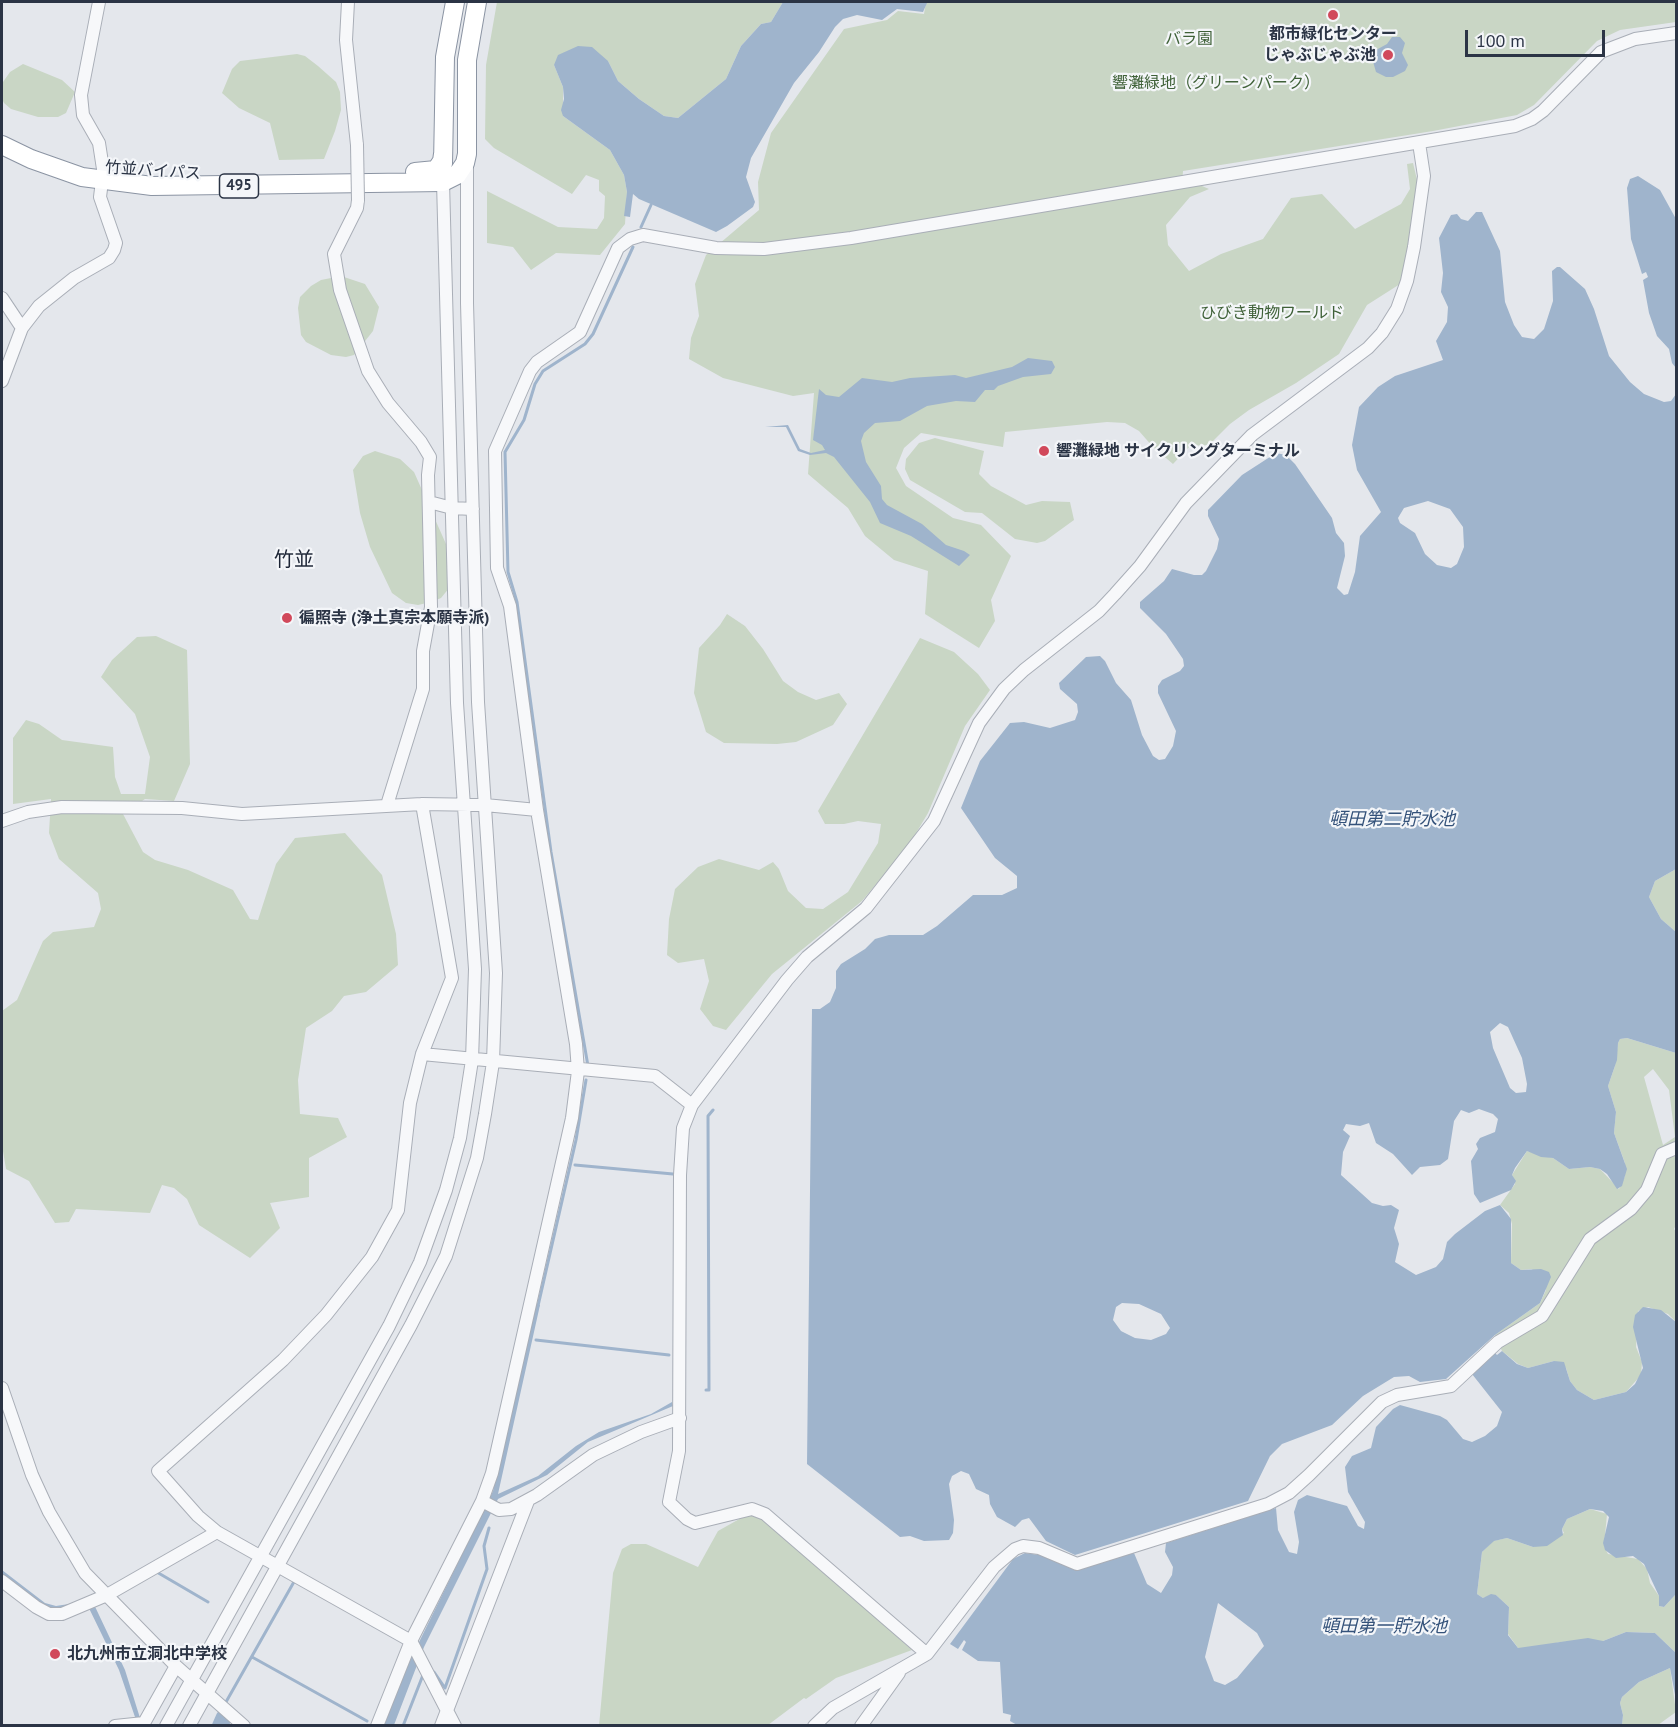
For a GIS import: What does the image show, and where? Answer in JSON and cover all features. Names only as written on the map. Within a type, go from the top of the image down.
[{"type":"highway","points":[[455,2],[445,57],[443,154],[440,166],[446,181],[465,163],[467,154],[467,60],[477,2]]},
{"type":"highway","name":"竹並バイパス","points":[[2,132],[42,152],[102,175]]},
{"type":"highway","name":"竹並バイパス","points":[[2,145],[59,170],[194,187],[446,181]]},
{"type":"street","points":[[2,381],[22,328],[39,306],[74,278],[109,258],[116,243],[100,197],[102,175],[99,143],[83,115],[81,95],[99,2]]},
{"type":"street","points":[[348,2],[346,40],[357,145],[358,200],[357,208],[334,254],[340,290],[368,371],[388,404],[430,457],[431,607],[423,651],[423,689],[387,805]]},
{"type":"street","points":[[377,1725],[411,1641],[482,1501],[492,1473],[572,1118],[578,1071],[537,810],[510,606],[497,568],[495,451],[530,371],[537,362],[580,332],[588,319],[610,262],[618,248],[630,239],[643,235],[716,248],[764,249],[850,238],[1269,165],[1515,126],[1532,119],[1601,52],[1635,39],[1677,33]]},
{"type":"street","points":[[927,1654],[765,1514],[752,1509],[702,1523],[687,1520],[669,1502],[669,1490],[679,1451],[680,1174],[683,1128],[692,1105],[787,980],[807,957],[866,908],[934,821],[979,723],[1004,689],[1024,670],[1091,618],[1115,594],[1140,566],[1186,503],[1252,435],[1368,348],[1382,333],[1397,309],[1407,281],[1414,247],[1424,176],[1419,143]]},
{"type":"street","points":[[166,1725],[388,1326],[420,1262],[446,1190],[460,1138],[472,1060],[476,969],[464,805],[452,508],[446,181]]},
{"type":"street","points":[[189,1725],[406,1335],[446,1256],[477,1158],[493,1062],[496,973],[478,702],[467,303],[446,181]]},
{"type":"street","points":[[2,298],[22,328]]},
{"type":"street","points":[[429,502],[452,508],[473,509]]},
{"type":"street","points":[[2,821],[28,812],[62,807],[182,808],[242,814],[422,804],[485,805],[537,810]]},
{"type":"street","points":[[422,804],[452,978],[422,1054],[410,1103],[401,1200],[391,1226],[372,1257],[326,1315],[283,1360],[158,1471],[198,1516],[217,1532],[411,1641],[455,1725]]},
{"type":"street","points":[[422,1054],[578,1071],[655,1076],[692,1105]]},
{"type":"street","points":[[814,1725],[833,1708],[927,1654],[994,1567],[1015,1549],[1023,1546],[1039,1548],[1077,1564],[1268,1504],[1289,1493],[1382,1402],[1396,1395],[1451,1386],[1498,1342],[1542,1316],[1590,1239],[1631,1209],[1647,1190],[1662,1154],[1677,1148]]},
{"type":"street","points":[[2,1388],[32,1475],[49,1512],[85,1573],[176,1666],[244,1725]]},
{"type":"street","points":[[482,1501],[499,1510],[528,1501],[593,1455],[680,1413]]},
{"type":"street","points":[[441,1725],[528,1501]]},
{"type":"street","points":[[2,1581],[36,1608],[50,1614],[62,1614],[107,1594],[217,1532]]},
{"type":"street","points":[[115,1725],[144,1723],[176,1666]]},
{"type":"street","points":[[861,1725],[901,1670]]},
{"type":"green space","points":[[497,2],[783,2],[771,22],[761,24],[741,46],[726,79],[678,118],[664,116],[639,99],[618,81],[608,61],[554,65],[563,87],[563,116],[610,150],[624,175],[627,192],[625,224],[600,255],[556,253],[531,270],[513,247],[487,243],[487,191],[558,227],[597,229],[604,218],[605,196],[599,191],[599,180],[586,175],[572,194],[494,148],[485,139],[486,65]]},
{"type":"green space","points":[[926,2],[1676,2],[1676,22],[1620,30],[1597,41],[1534,105],[1517,115],[1433,131],[1183,171],[1182,184],[1195,183],[1209,189],[1190,197],[1166,225],[1168,245],[1189,271],[1221,254],[1263,239],[1291,198],[1322,194],[1355,229],[1401,204],[1410,189],[1407,164],[1413,163],[1418,184],[1412,233],[1400,284],[1367,305],[1339,354],[1296,383],[1249,410],[1230,424],[1209,445],[1190,446],[1173,464],[1139,431],[1125,423],[1107,422],[1005,432],[1003,447],[921,433],[904,448],[896,468],[906,486],[953,518],[981,525],[1011,556],[991,600],[995,621],[979,648],[925,614],[928,571],[894,560],[865,536],[848,508],[808,474],[814,393],[793,396],[723,378],[689,359],[691,338],[699,316],[695,284],[706,255],[759,210],[758,182],[771,133],[844,29],[887,20],[898,11],[924,14]]},
{"type":"green space","points":[[297,54],[305,56],[318,66],[336,82],[340,92],[341,110],[324,159],[279,160],[270,123],[239,108],[222,93],[232,69],[240,61]]},
{"type":"green space","points":[[23,64],[62,80],[75,92],[66,113],[58,117],[38,117],[11,109],[4,103],[2,99],[3,82],[10,72]]},
{"type":"green space","points":[[341,276],[365,284],[379,307],[373,331],[354,355],[346,357],[331,355],[306,342],[301,335],[298,308],[300,297],[311,286],[321,280]]},
{"type":"green space","points":[[935,438],[984,451],[979,474],[991,486],[1026,505],[1042,501],[1070,502],[1074,520],[1045,541],[1037,543],[1015,539],[982,513],[965,512],[910,480],[905,469],[906,459],[919,443]]},
{"type":"green space","points":[[375,451],[400,459],[414,472],[454,562],[450,587],[441,598],[418,605],[406,603],[392,593],[370,547],[360,513],[353,470],[363,456]]},
{"type":"green space","points":[[727,614],[745,626],[783,681],[798,692],[816,700],[839,693],[847,704],[833,725],[796,742],[777,744],[724,743],[706,732],[694,693],[699,648]]},
{"type":"green space","points":[[156,636],[187,650],[190,764],[174,801],[145,799],[123,814],[143,852],[155,860],[188,870],[233,890],[250,919],[258,920],[276,864],[295,838],[345,833],[382,875],[396,934],[398,965],[366,992],[344,996],[332,1011],[306,1028],[298,1080],[300,1114],[338,1118],[347,1137],[309,1158],[309,1197],[270,1203],[280,1228],[250,1258],[199,1225],[187,1199],[174,1188],[162,1185],[150,1213],[76,1209],[69,1222],[55,1223],[29,1181],[6,1169],[2,1145],[2,1011],[17,1000],[43,941],[53,932],[94,927],[101,909],[98,893],[59,859],[49,833],[51,799],[13,804],[13,738],[26,720],[39,724],[62,740],[113,747],[115,777],[121,794],[145,794],[150,757],[135,714],[101,677],[112,660],[137,637]]},
{"type":"green space","points":[[920,638],[954,652],[978,674],[990,690],[965,726],[928,813],[909,845],[862,901],[772,974],[726,1030],[713,1026],[700,1009],[709,981],[704,959],[678,963],[667,955],[669,919],[675,889],[698,867],[719,859],[759,870],[773,862],[779,869],[788,891],[806,908],[823,909],[848,892],[878,843],[881,824],[858,821],[825,824],[818,811]]},
{"type":"green space","points":[[1676,869],[1676,932],[1661,919],[1649,897],[1655,881]]},
{"type":"green space","points":[[1627,1038],[1676,1053],[1676,1225],[1674,1229],[1676,1232],[1676,1322],[1668,1314],[1648,1307],[1638,1311],[1636,1347],[1642,1362],[1641,1375],[1626,1392],[1594,1400],[1577,1390],[1570,1381],[1566,1368],[1554,1361],[1528,1368],[1518,1364],[1502,1351],[1495,1335],[1540,1303],[1546,1290],[1532,1269],[1521,1270],[1511,1263],[1512,1224],[1509,1213],[1500,1205],[1515,1184],[1512,1175],[1527,1151],[1553,1158],[1569,1169],[1590,1167],[1600,1169],[1619,1189],[1625,1176],[1625,1163],[1614,1133],[1616,1112],[1608,1086],[1615,1066],[1620,1039]],"holes":[[[1653,1069],[1669,1090],[1675,1137],[1663,1145],[1644,1077]]]},
{"type":"green space","points":[[1590,1509],[1607,1514],[1604,1546],[1608,1554],[1638,1559],[1647,1569],[1650,1583],[1659,1596],[1659,1606],[1664,1607],[1676,1594],[1676,1653],[1655,1633],[1626,1632],[1603,1641],[1560,1642],[1536,1648],[1518,1648],[1508,1634],[1509,1607],[1496,1595],[1483,1598],[1477,1594],[1482,1552],[1493,1541],[1507,1538],[1533,1547],[1564,1533],[1562,1529],[1567,1519]]},
{"type":"green space","points":[[750,1513],[761,1515],[912,1650],[836,1678],[768,1725],[599,1726],[613,1573],[622,1549],[631,1544],[646,1544],[698,1567],[718,1531]]},
{"type":"green space","points":[[1670,1668],[1676,1712],[1658,1725],[1622,1725],[1623,1715],[1620,1703],[1622,1697],[1639,1682]]},
{"type":"water","points":[[783,2],[927,3],[923,12],[897,9],[882,20],[857,15],[843,19],[835,27],[819,52],[794,83],[751,158],[746,177],[755,202],[753,207],[727,226],[716,232],[639,199],[633,194],[630,217],[624,216],[627,192],[624,175],[610,150],[563,116],[561,110],[564,99],[563,87],[554,65],[558,55],[578,46],[592,47],[608,61],[618,81],[639,99],[664,116],[678,118],[726,79],[741,46],[761,24],[771,22]]},
{"type":"water","name":"じゃぶじゃぶ池","points":[[1392,37],[1400,37],[1405,43],[1402,53],[1408,65],[1405,71],[1393,77],[1386,77],[1376,72],[1372,58],[1376,50],[1387,44]]},
{"type":"water","points":[[1638,176],[1660,190],[1676,219],[1676,368],[1672,363],[1669,349],[1657,336],[1649,313],[1643,280],[1648,277],[1646,272],[1642,274],[1631,239],[1627,188],[1630,179]]},
{"type":"water","name":"頓田第二貯水池","points":[[1476,212],[1482,212],[1500,251],[1505,302],[1514,325],[1522,337],[1534,339],[1544,329],[1553,301],[1552,271],[1560,267],[1585,289],[1609,356],[1630,382],[1644,394],[1664,402],[1671,401],[1676,394],[1676,869],[1655,881],[1649,897],[1661,919],[1676,932],[1676,1053],[1627,1038],[1620,1039],[1618,1043],[1617,1060],[1608,1086],[1616,1112],[1614,1133],[1627,1169],[1622,1186],[1617,1189],[1607,1174],[1600,1169],[1590,1167],[1569,1169],[1553,1158],[1541,1157],[1527,1151],[1512,1175],[1516,1181],[1511,1190],[1480,1203],[1474,1194],[1471,1161],[1478,1149],[1476,1144],[1480,1138],[1495,1132],[1498,1119],[1493,1114],[1479,1109],[1469,1113],[1461,1110],[1454,1121],[1448,1159],[1440,1165],[1420,1167],[1412,1175],[1393,1154],[1376,1143],[1369,1123],[1360,1126],[1346,1124],[1343,1130],[1350,1136],[1343,1152],[1341,1175],[1372,1203],[1383,1206],[1391,1205],[1399,1210],[1394,1228],[1399,1244],[1395,1262],[1416,1275],[1436,1267],[1443,1259],[1447,1242],[1455,1234],[1485,1211],[1500,1205],[1511,1219],[1511,1263],[1521,1270],[1541,1269],[1549,1272],[1551,1277],[1540,1303],[1495,1335],[1446,1379],[1420,1382],[1409,1376],[1394,1377],[1363,1396],[1332,1425],[1282,1444],[1270,1456],[1248,1501],[1075,1555],[1046,1541],[1029,1518],[1022,1520],[1015,1527],[997,1517],[990,1504],[989,1495],[976,1489],[969,1474],[961,1471],[952,1476],[949,1484],[954,1520],[953,1533],[949,1540],[924,1541],[910,1536],[900,1537],[807,1464],[812,1009],[820,1009],[830,1002],[836,988],[836,971],[841,964],[865,949],[875,939],[889,935],[923,935],[973,895],[1002,895],[1017,888],[1017,876],[995,858],[961,808],[980,761],[1010,723],[1024,722],[1050,728],[1075,720],[1078,712],[1077,704],[1060,689],[1059,683],[1086,657],[1100,656],[1105,661],[1116,683],[1131,700],[1142,735],[1153,756],[1159,760],[1165,759],[1173,746],[1176,731],[1158,693],[1158,686],[1162,680],[1180,671],[1184,666],[1183,659],[1166,634],[1140,608],[1140,602],[1164,581],[1172,569],[1194,575],[1202,575],[1206,571],[1217,549],[1219,539],[1208,516],[1208,510],[1242,475],[1276,453],[1286,455],[1295,464],[1332,518],[1336,533],[1344,543],[1345,556],[1337,588],[1344,595],[1348,594],[1355,572],[1360,536],[1381,512],[1357,470],[1352,445],[1359,407],[1378,387],[1395,376],[1443,360],[1436,341],[1447,322],[1448,307],[1441,292],[1443,273],[1439,238],[1451,215],[1457,214],[1461,219],[1468,221]],"holes":[[[1428,501],[1450,509],[1463,527],[1464,547],[1457,564],[1451,568],[1437,565],[1425,554],[1415,533],[1400,523],[1398,518],[1404,508]],[[1500,1023],[1508,1027],[1522,1058],[1527,1084],[1526,1092],[1516,1093],[1510,1088],[1493,1048],[1490,1032]],[[1122,1303],[1139,1304],[1161,1314],[1170,1328],[1166,1334],[1151,1340],[1135,1338],[1121,1331],[1113,1320],[1116,1307]]]},
{"type":"water","points":[[1028,358],[1052,361],[1055,367],[1051,374],[1023,377],[998,386],[994,390],[985,390],[975,402],[956,401],[927,406],[900,421],[875,423],[864,433],[861,441],[866,462],[881,486],[882,499],[887,505],[922,524],[946,545],[970,555],[959,566],[911,536],[880,523],[870,502],[834,457],[826,453],[810,455],[798,451],[786,427],[765,427],[788,425],[800,449],[811,453],[825,450],[822,445],[813,440],[819,389],[826,395],[839,397],[862,378],[892,382],[910,378],[955,375],[966,378],[1012,367]]},
{"type":"water","points":[[536,1304],[540,1305],[498,1494],[538,1476],[576,1446],[599,1432],[651,1414],[672,1402],[673,1406],[588,1442],[547,1475],[498,1499],[424,1647],[394,1725],[382,1726],[399,1683],[493,1491]]},
{"type":"water","name":"頓田第一貯水池","points":[[1643,1307],[1661,1310],[1676,1322],[1676,1594],[1664,1607],[1659,1606],[1659,1596],[1644,1564],[1633,1556],[1616,1558],[1605,1550],[1603,1543],[1609,1517],[1603,1511],[1590,1509],[1567,1519],[1562,1529],[1563,1535],[1547,1546],[1533,1547],[1507,1538],[1494,1541],[1482,1552],[1477,1594],[1483,1598],[1491,1594],[1496,1595],[1509,1607],[1508,1635],[1518,1648],[1588,1638],[1603,1641],[1626,1632],[1655,1633],[1676,1653],[1676,1700],[1670,1668],[1639,1682],[1622,1697],[1620,1703],[1623,1715],[1622,1725],[1017,1725],[1010,1721],[1011,1715],[1003,1713],[1000,1662],[978,1661],[962,1650],[966,1642],[964,1640],[958,1649],[950,1644],[1013,1559],[1025,1553],[1039,1555],[1077,1569],[1134,1553],[1147,1584],[1161,1593],[1172,1575],[1173,1567],[1165,1552],[1166,1543],[1276,1508],[1278,1530],[1289,1552],[1297,1554],[1299,1542],[1294,1512],[1298,1500],[1307,1495],[1347,1506],[1358,1526],[1364,1529],[1365,1522],[1348,1492],[1345,1467],[1352,1456],[1371,1448],[1376,1427],[1393,1409],[1400,1405],[1440,1416],[1447,1420],[1463,1439],[1472,1442],[1485,1436],[1497,1426],[1502,1412],[1472,1374],[1495,1353],[1497,1355],[1502,1351],[1517,1364],[1528,1368],[1554,1361],[1564,1362],[1570,1381],[1577,1390],[1594,1400],[1626,1392],[1635,1384],[1643,1368],[1633,1327],[1635,1315]],"holes":[[[1218,1603],[1257,1633],[1264,1646],[1237,1678],[1225,1685],[1214,1681],[1205,1657]]]},
{"type":"water","points":[[2,1570],[45,1603],[56,1606],[69,1604],[90,1596],[125,1670],[140,1718],[136,1720],[119,1670],[86,1602],[55,1610],[46,1608],[2,1574]]},
{"type":"waterway","points":[[641,227],[651,205]]},
{"type":"waterway","points":[[588,1066],[551,852],[517,602],[508,572],[505,452],[524,420],[535,384],[543,371],[585,344],[593,334],[633,247]]},
{"type":"waterway","points":[[538,1306],[576,1140],[586,1080]]},
{"type":"waterway","points":[[706,1390],[709,1390],[708,1116],[713,1110]]},
{"type":"waterway","points":[[575,1165],[673,1174]]},
{"type":"waterway","points":[[536,1340],[669,1355]]},
{"type":"waterway","points":[[445,1688],[487,1569],[484,1546],[489,1528]]},
{"type":"waterway","points":[[155,1571],[208,1602]]},
{"type":"waterway","points":[[226,1702],[295,1580]]},
{"type":"waterway","points":[[252,1657],[367,1721]]},
{"type":"waterway","points":[[434,1672],[445,1688]]},
{"type":"waterway","points":[[403,1726],[423,1675]]},
{"type":"waterway","points":[[220,1726],[224,1717]]},
{"type":"place","name":"都市緑化センター","points":[[1333,15]]},
{"type":"place","name":"じゃぶじゃぶ池","points":[[1388,55]]},
{"type":"place","name":"響灘緑地 サイクリングターミナル","points":[[1044,451]]},
{"type":"place","name":"徧照寺 (浄土真宗本願寺派)","points":[[287,618]]},
{"type":"place","name":"北九州市立洞北中学校","points":[[55,1654]]},
{"type":"district","name":"竹並","points":[[294,560]]},
{"type":"park label","name":"バラ園","points":[[1189,39]]},
{"type":"park label","name":"響灘緑地（グリーンパーク）","points":[[1216,83]]},
{"type":"park label","name":"ひびき動物ワールド","points":[[1272,313]]}]
